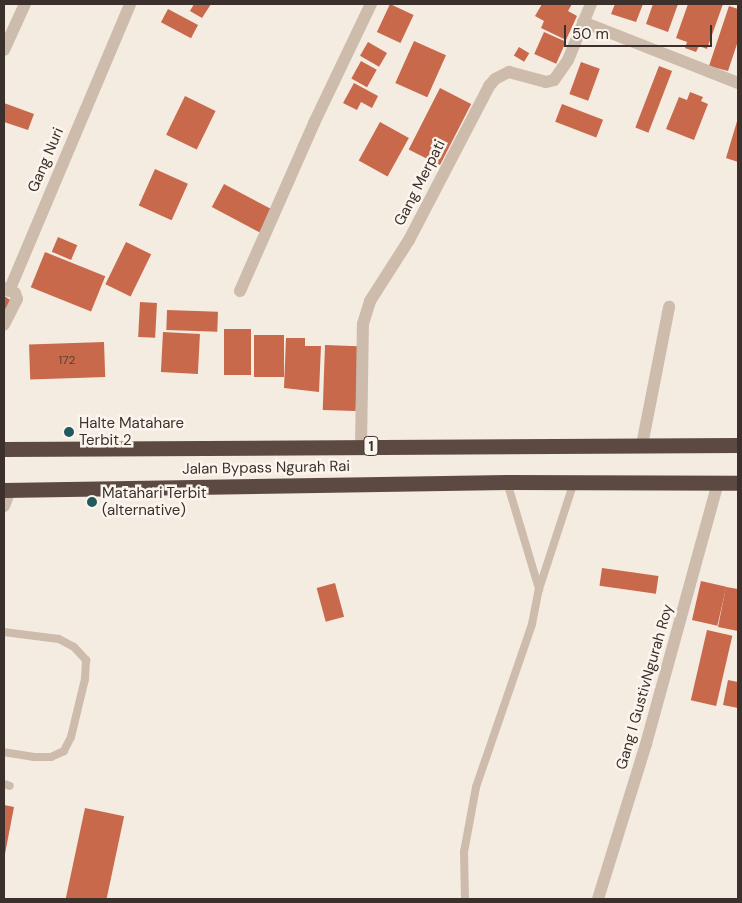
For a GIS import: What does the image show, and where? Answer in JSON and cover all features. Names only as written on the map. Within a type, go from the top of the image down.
[{"type":"highway","name":"Jalan Bypass Ngurah Rai","points":[[4,449],[738,445]]},
{"type":"highway","name":"Jalan Bypass Ngurah Rai","points":[[7,490],[507,482],[738,483]]},
{"type":"street","points":[[4,50],[24,4]]},
{"type":"street","name":"Gang Nuri","points":[[4,325],[17,299],[6,290],[130,4]]},
{"type":"street","points":[[240,291],[314,123],[371,4]]},
{"type":"street","name":"Gang Merpati","points":[[361,446],[363,324],[370,301],[409,240],[495,79],[509,72],[546,82],[554,80],[563,70],[591,4]]},
{"type":"street","points":[[583,22],[738,83]]},
{"type":"street","points":[[642,445],[669,307]]},
{"type":"street","name":"Gang I GustivNgurah Roy","points":[[598,899],[646,744],[718,483]]},
{"type":"street","points":[[4,506],[7,490]]},
{"type":"lane","points":[[507,482],[539,589]]},
{"type":"lane","points":[[465,899],[464,852],[476,787],[532,624],[539,589],[574,482]]},
{"type":"lane","points":[[4,632],[59,639],[74,647],[86,660],[74,727],[64,752],[51,757],[34,757],[4,752]]},
{"type":"building","points":[[194,4],[211,4],[202,18],[190,11]]},
{"type":"building","points":[[390,4],[414,15],[400,43],[377,32]]},
{"type":"building","points":[[542,4],[572,4],[568,11],[577,16],[566,40],[541,28],[544,21],[535,16]]},
{"type":"building","points":[[615,4],[643,4],[636,22],[611,14]]},
{"type":"building","points":[[653,4],[678,4],[668,32],[646,24]]},
{"type":"building","points":[[688,4],[723,4],[707,49],[699,46],[696,52],[685,48],[687,42],[676,38]]},
{"type":"building","points":[[729,6],[738,9],[738,41],[728,71],[709,66]]},
{"type":"building","points":[[168,9],[198,25],[191,38],[161,22]]},
{"type":"building","points":[[544,32],[566,42],[556,64],[534,54]]},
{"type":"building","points":[[414,41],[446,55],[427,97],[395,83]]},
{"type":"building","points":[[368,42],[387,53],[379,67],[360,56]]},
{"type":"building","points":[[519,47],[529,53],[524,62],[514,56]]},
{"type":"building","points":[[361,61],[377,70],[367,87],[351,78]]},
{"type":"building","points":[[581,62],[600,69],[588,101],[569,94]]},
{"type":"building","points":[[659,66],[672,71],[648,133],[635,128]]},
{"type":"building","points":[[354,83],[378,96],[372,108],[361,102],[357,110],[343,103]]},
{"type":"building","points":[[440,88],[471,104],[440,165],[409,149]]},
{"type":"building","points":[[690,92],[703,97],[701,101],[708,104],[694,140],[666,129],[679,97],[687,100]]},
{"type":"building","points":[[185,96],[216,111],[197,150],[166,135]]},
{"type":"building","points":[[4,103],[34,114],[28,130],[4,122]]},
{"type":"building","points":[[562,104],[603,120],[596,138],[555,122]]},
{"type":"building","points":[[738,118],[738,162],[726,158]]},
{"type":"building","points":[[380,122],[409,138],[388,176],[359,160]]},
{"type":"building","points":[[155,169],[188,184],[172,220],[139,206]]},
{"type":"building","points":[[224,184],[272,209],[259,232],[212,207]]},
{"type":"building","points":[[58,237],[77,245],[71,260],[52,252]]},
{"type":"building","points":[[126,242],[151,254],[131,297],[105,284]]},
{"type":"building","points":[[45,252],[105,276],[91,312],[31,287]]},
{"type":"building","points":[[4,296],[12,301],[4,318]]},
{"type":"building","points":[[140,302],[157,303],[155,338],[138,337]]},
{"type":"building","points":[[167,310],[218,312],[217,332],[166,330]]},
{"type":"building","points":[[224,329],[251,329],[251,375],[224,375]]},
{"type":"building","points":[[163,332],[200,334],[198,374],[161,372]]},
{"type":"building","points":[[254,335],[284,335],[284,377],[254,377]]},
{"type":"building","points":[[286,338],[305,338],[305,346],[321,346],[319,392],[284,388]]},
{"type":"building","points":[[104,342],[105,377],[30,380],[29,345]]},
{"type":"building","points":[[325,345],[358,346],[356,411],[323,410]]},
{"type":"building","points":[[602,568],[658,576],[656,594],[599,586]]},
{"type":"building","points":[[701,581],[726,587],[717,626],[692,620]]},
{"type":"building","points":[[335,583],[344,617],[326,622],[317,588]]},
{"type":"building","points":[[726,587],[738,589],[738,631],[718,627]]},
{"type":"building","points":[[707,630],[732,636],[716,706],[691,700]]},
{"type":"building","points":[[728,680],[738,682],[738,708],[723,705]]},
{"type":"building","points":[[4,805],[14,807],[5,854],[4,854]]},
{"type":"building","points":[[85,808],[124,816],[107,899],[66,898]]},
{"type":"place","name":"Halte Matahare Terbit 2","points":[[69,432]]},
{"type":"place","name":"Matahari Terbit (alternative)","points":[[92,502]]}]
